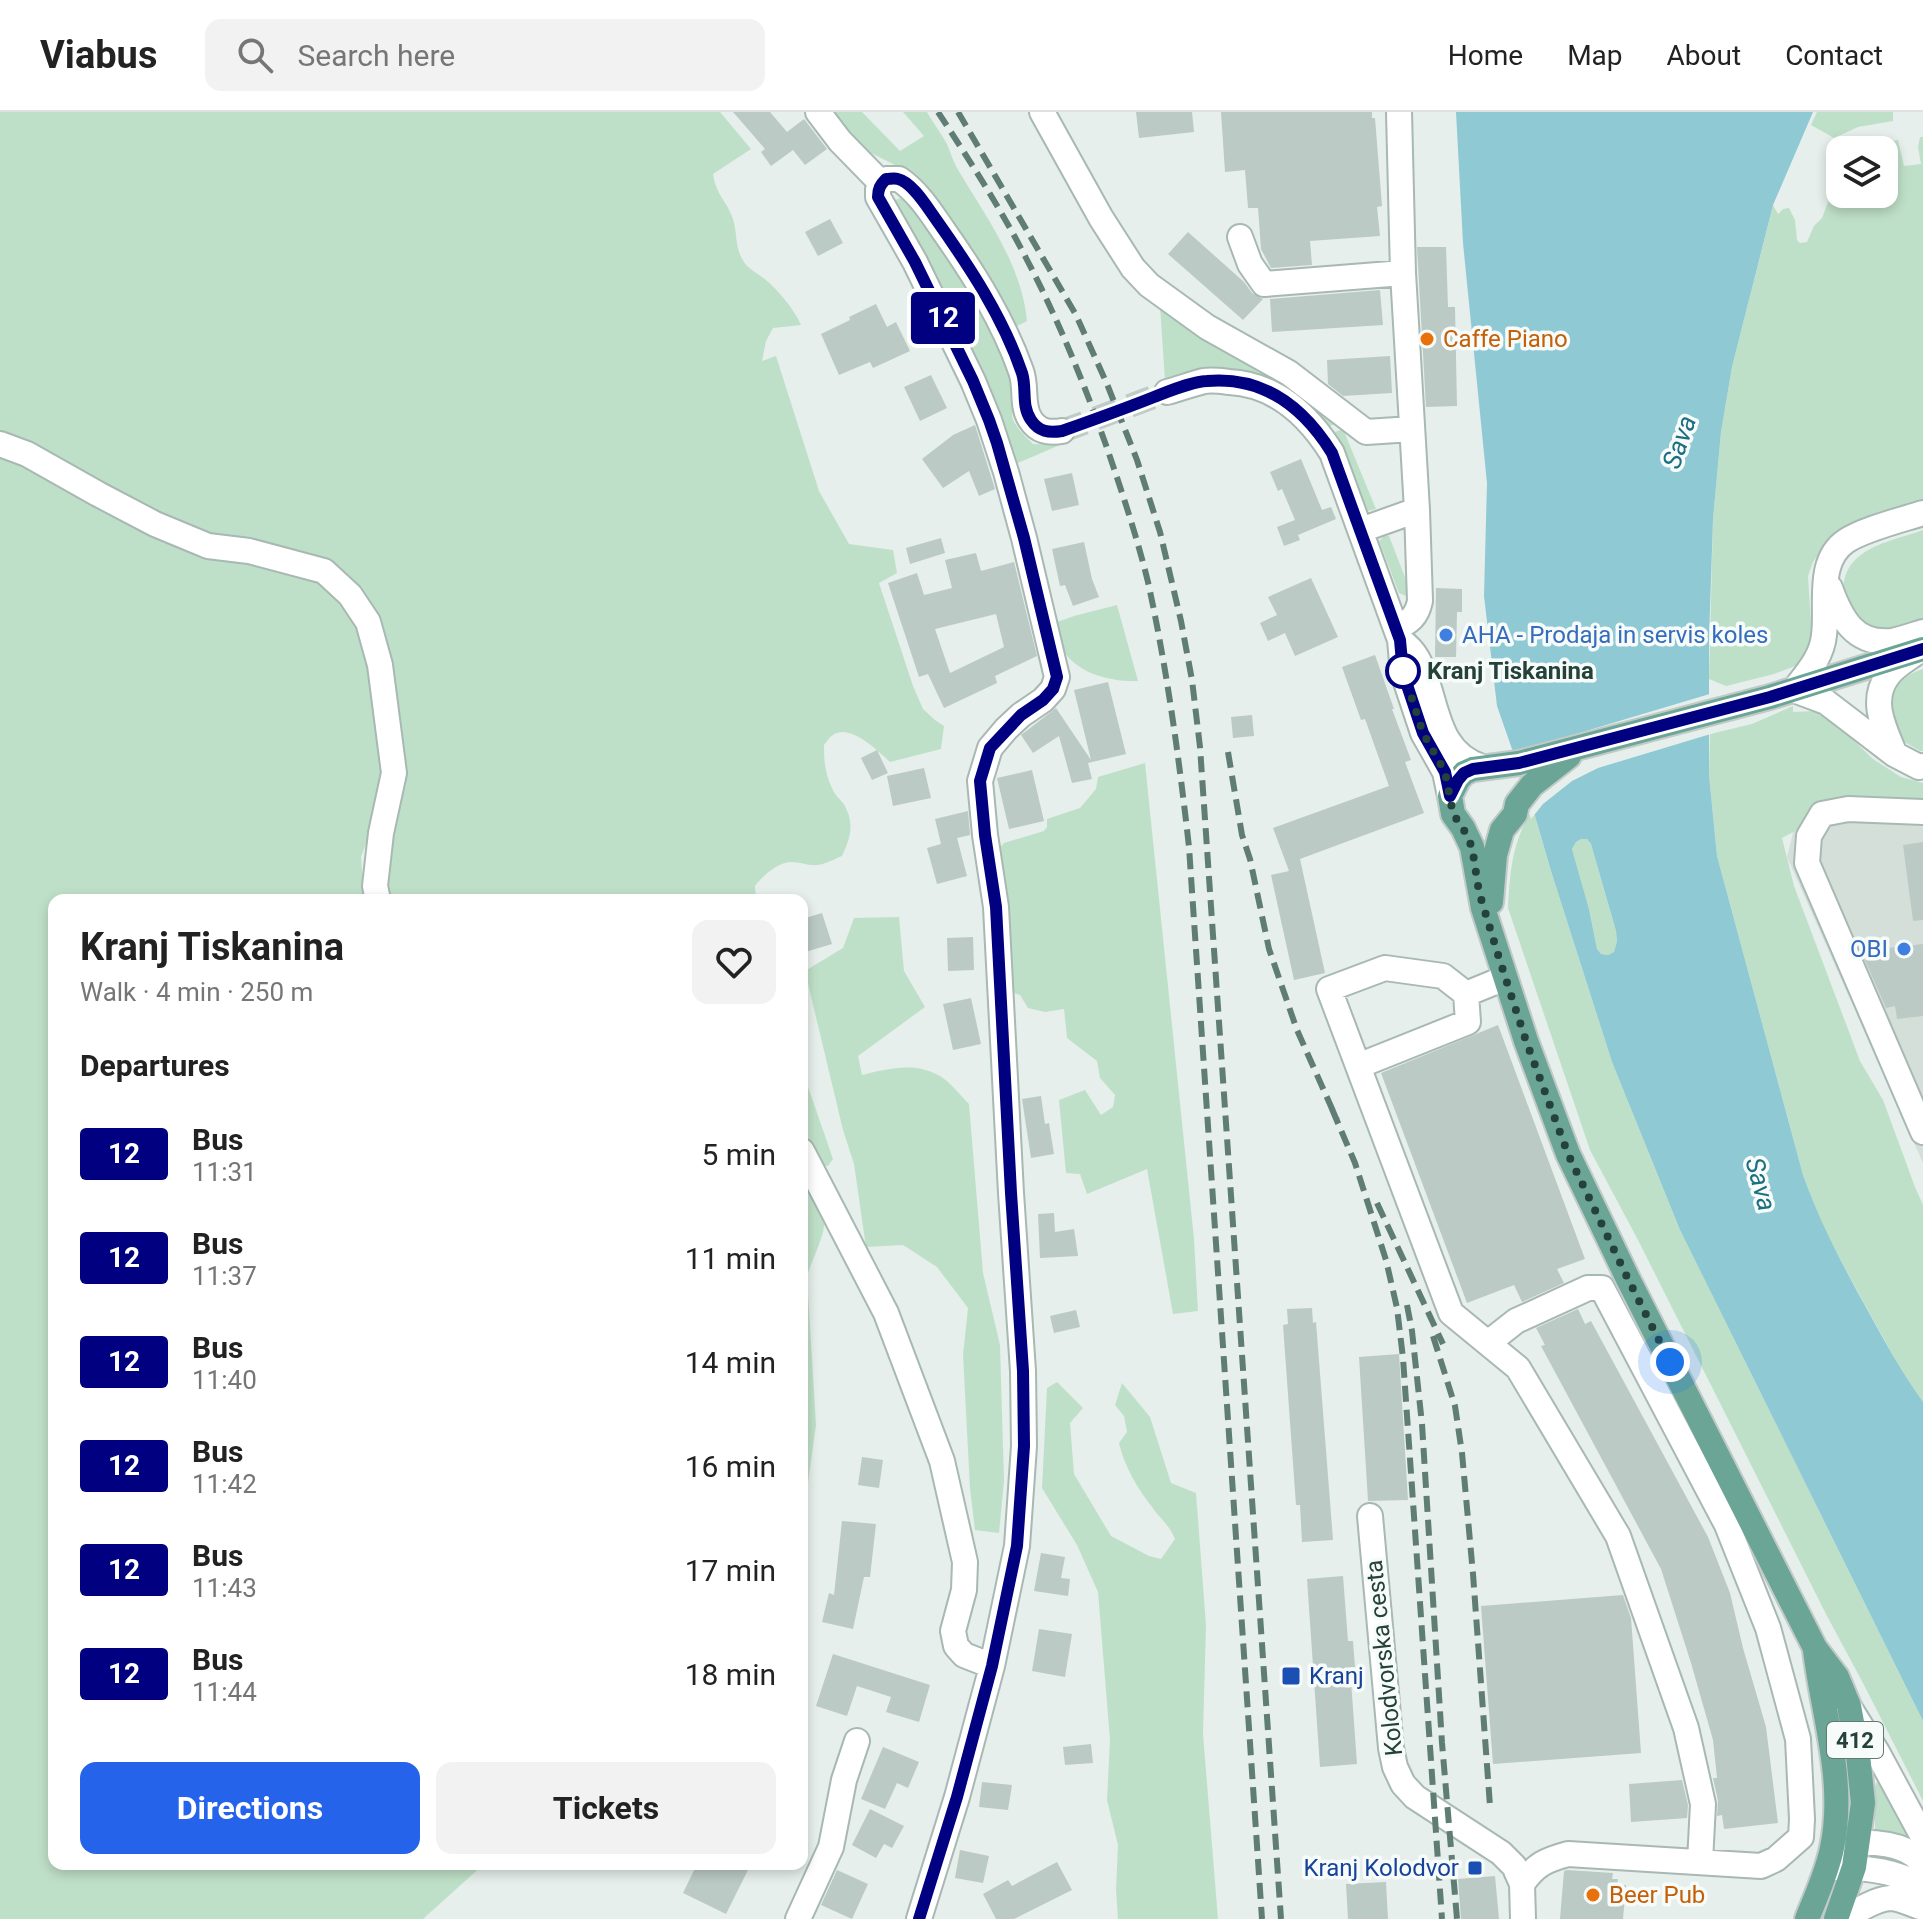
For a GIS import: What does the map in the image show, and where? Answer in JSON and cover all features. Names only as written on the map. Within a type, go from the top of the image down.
[{"type":"main road","name":"412","points":[[1478,769],[1519,763],[1770,697],[1922,644]]},
{"type":"main road","name":"412","points":[[1491,928],[1492,871],[1502,830],[1532,785],[1584,746]]},
{"type":"main road","points":[[1450,796],[1453,787],[1478,769],[1497,770],[1513,784],[1517,804]]},
{"type":"main road","name":"412","points":[[1450,796],[1453,814],[1472,847],[1479,892],[1505,978],[1568,1154],[1815,1648],[1837,1677],[1849,1706],[1863,1803],[1854,1867],[1836,1919]]},
{"type":"main road","points":[[1463,828],[1482,835],[1502,830]]},
{"type":"main road","name":"412","points":[[1807,1919],[1830,1856],[1837,1801],[1831,1736],[1820,1690],[1815,1648]]},
{"type":"street","points":[[818,112],[840,141],[881,183]]},
{"type":"street","points":[[1042,112],[1109,230],[1133,268],[1149,285],[1207,327],[1289,373],[1366,432],[1412,429]]},
{"type":"street","points":[[1398,634],[1418,610],[1420,601],[1403,273],[1399,112]]},
{"type":"street","points":[[919,1919],[957,1797],[992,1666],[1017,1546],[1024,1446],[1023,1371],[996,907],[980,781],[990,748],[1013,722],[1043,700],[1053,689],[1057,677],[1024,538],[993,431],[973,381],[915,262],[878,197],[878,189],[886,179],[899,179],[922,199],[979,282],[1023,375],[1025,406],[1031,420],[1042,431],[1062,431]]},
{"type":"street","points":[[1240,237],[1250,264],[1264,284],[1403,273]]},
{"type":"street","points":[[1167,392],[1206,381],[1236,382],[1265,389],[1298,409],[1322,436],[1332,453],[1398,634],[1403,673],[1423,733],[1445,772],[1450,796]]},
{"type":"street","points":[[0,444],[27,454],[155,524],[208,546],[249,551],[324,571],[350,595],[368,622],[380,665],[394,773],[381,833],[377,894]]},
{"type":"street","points":[[1361,530],[1417,510]]},
{"type":"street","points":[[1923,513],[1845,542],[1832,557],[1826,578],[1824,638],[1815,664],[1794,690],[1826,702],[1894,754],[1919,767],[1923,766]]},
{"type":"street","points":[[1826,578],[1837,608],[1852,631],[1872,641],[1922,644]]},
{"type":"street","points":[[1398,634],[1419,660],[1446,736],[1457,754],[1478,769]]},
{"type":"street","points":[[1894,754],[1878,705],[1881,689],[1887,675],[1922,644]]},
{"type":"street","points":[[1923,812],[1848,809],[1822,814],[1809,836],[1807,863],[1923,1132]]},
{"type":"street","points":[[1358,1066],[1468,1022],[1466,994],[1443,976],[1385,968],[1329,989],[1451,1313],[1518,1368],[1618,1536],[1686,1728],[1703,1804],[1700,1862]]},
{"type":"street","points":[[1466,994],[1505,978]]},
{"type":"street","points":[[808,1163],[886,1313],[942,1461],[965,1562],[964,1590],[953,1631],[956,1646],[964,1655],[992,1666]]},
{"type":"street","points":[[1488,1343],[1516,1321],[1588,1288],[1602,1288],[1727,1525],[1768,1628],[1798,1739],[1801,1837],[1776,1859],[1761,1866],[1568,1854],[1533,1869],[1522,1884],[1523,1919]]},
{"type":"street","name":"Kolodvorska cesta","points":[[1370,1516],[1395,1767],[1403,1784],[1415,1797],[1501,1853],[1514,1866],[1522,1884]]},
{"type":"street","points":[[1849,1706],[1923,1837]]},
{"type":"street","points":[[798,1919],[831,1847],[844,1780],[857,1741]]},
{"type":"street","points":[[1830,1856],[1859,1842],[1896,1847],[1914,1855],[1923,1865]]},
{"type":"street","points":[[1830,1856],[1854,1867],[1900,1876],[1923,1892]]},
{"type":"street","points":[[1847,1919],[1852,1913],[1890,1898],[1923,1908]]},
{"type":"shaded area","points":[[1803,792],[1923,804],[1923,1163],[1787,857]]},
{"type":"green space","points":[[0,112],[720,112],[751,149],[713,174],[733,219],[740,255],[747,266],[778,292],[801,325],[773,328],[766,341],[762,361],[776,356],[819,491],[849,544],[893,550],[897,573],[879,583],[923,709],[944,726],[941,749],[890,762],[855,735],[840,732],[832,736],[824,745],[826,772],[833,790],[847,810],[850,823],[842,856],[818,865],[792,862],[776,867],[755,886],[756,894],[389,894],[390,848],[399,806],[355,589],[210,537],[0,436]]},
{"type":"green space","points":[[832,112],[862,112],[900,151],[924,136],[903,112],[927,112],[1011,262],[1027,321],[1013,328],[915,179],[865,150],[845,131]]},
{"type":"green space","points":[[1817,112],[1893,112],[1893,121],[1858,127],[1838,136],[1830,136],[1811,125]]},
{"type":"green space","points":[[1920,137],[1923,137],[1923,500],[1872,514],[1830,537],[1813,562],[1808,576],[1812,640],[1806,655],[1798,665],[1726,686],[1709,679],[1713,519],[1721,432],[1732,367],[1773,205],[1778,214],[1789,208],[1800,243],[1807,242],[1826,208],[1898,208],[1898,140],[1904,166],[1921,164]]},
{"type":"green space","points":[[900,198],[928,226],[962,277],[992,331],[1011,378],[1013,420],[1033,444],[1060,445],[1013,465],[893,201]]},
{"type":"green space","points":[[1160,306],[1250,360],[1340,422],[1330,426],[1289,390],[1257,375],[1221,369],[1202,370],[1165,380]]},
{"type":"green space","points":[[1343,429],[1376,509],[1368,511],[1335,432]]},
{"type":"green space","points":[[0,456],[319,579],[340,595],[361,629],[369,660],[385,776],[361,857],[364,894],[48,894],[48,1870],[477,1870],[423,1919],[0,1919]]},
{"type":"green space","points":[[1923,530],[1923,622],[1881,630],[1859,621],[1846,602],[1844,592],[1844,580],[1855,560],[1870,549]]},
{"type":"green space","points":[[1389,536],[1410,590],[1406,596],[1399,593],[1379,541]]},
{"type":"green space","points":[[1117,605],[1138,681],[1095,675],[1068,657],[1059,642],[1054,623]]},
{"type":"green space","points":[[1923,669],[1923,751],[1920,751],[1901,740],[1888,706],[1900,683]]},
{"type":"green space","points":[[1793,706],[1793,712],[1815,711],[1843,730],[1873,759],[1901,777],[1923,783],[1923,802],[1810,812],[1797,830],[1782,838],[1794,886],[1860,1061],[1883,1100],[1923,1205],[1923,1402],[1907,1381],[1832,1245],[1812,1202],[1717,856],[1709,775],[1710,734],[1752,724]]},
{"type":"green space","points":[[1145,763],[1194,1239],[1198,1311],[1173,1314],[1147,1169],[1087,1194],[1080,1174],[1066,1173],[1059,1100],[1085,1090],[1101,1115],[1113,1107],[1115,1095],[1100,1078],[1097,1061],[1067,1038],[1064,1009],[1045,1012],[1028,1008],[1020,995],[1014,993],[1008,907],[999,849],[1004,843],[1044,831],[1047,819],[1080,808],[1096,789],[1098,777]]},
{"type":"green space","points":[[1533,809],[1612,1062],[1680,1230],[1923,1721],[1923,1801],[1590,1150],[1508,908],[1516,845]]},
{"type":"green space","points":[[1581,839],[1587,839],[1591,844],[1616,931],[1614,952],[1608,955],[1601,954],[1597,949],[1572,849]]},
{"type":"green space","points":[[899,917],[904,971],[925,1007],[858,1056],[862,1075],[899,1068],[927,1070],[945,1080],[969,1104],[983,1273],[1000,1345],[1004,1481],[999,1533],[975,1530],[963,1355],[968,1308],[937,1267],[903,1245],[866,1247],[854,1164],[808,984],[808,969],[843,948],[854,918]]},
{"type":"green space","points":[[808,1087],[833,1159],[828,1166],[819,1165],[808,1144]]},
{"type":"green space","points":[[808,1183],[824,1211],[821,1240],[808,1274]]},
{"type":"green space","points":[[808,1293],[816,1425],[808,1483]]},
{"type":"green space","points":[[1057,1382],[1083,1408],[1070,1423],[1074,1474],[1111,1536],[1161,1559],[1175,1539],[1137,1485],[1121,1452],[1119,1443],[1127,1432],[1124,1416],[1115,1405],[1122,1383],[1150,1417],[1171,1483],[1196,1493],[1206,1625],[1203,1734],[1218,1919],[1118,1919],[1118,1845],[1107,1800],[1110,1740],[1098,1592],[1077,1545],[1042,1488],[1047,1388]]},
{"type":"green space","points":[[1881,1782],[1910,1837],[1908,1840],[1875,1834],[1875,1788],[1876,1783]]},
{"type":"water","name":"Sava","points":[[1456,112],[1813,112],[1773,205],[1732,367],[1721,432],[1713,519],[1709,775],[1717,856],[1803,1175],[1824,1227],[1850,1278],[1923,1402],[1923,1721],[1680,1230],[1612,1062],[1533,809],[1497,706],[1484,596],[1487,483],[1463,243]],"holes":[[[1587,839],[1616,931],[1614,952],[1608,955],[1601,954],[1597,949],[1572,849],[1576,842]]]},
{"type":"pier","points":[[1713,693],[1714,733],[1598,768],[1572,781],[1543,804],[1531,819],[1509,752]]},
{"type":"building","points":[[733,112],[770,112],[787,132],[804,119],[827,149],[805,165],[793,150],[771,166],[761,152],[765,149]]},
{"type":"building","points":[[1136,112],[1192,112],[1194,132],[1139,138]]},
{"type":"building","points":[[1221,112],[1372,112],[1382,206],[1377,207],[1380,236],[1310,241],[1312,265],[1271,268],[1261,249],[1258,208],[1248,208],[1245,170],[1225,172]]},
{"type":"building","points":[[830,219],[843,243],[818,256],[805,232]]},
{"type":"building","points":[[1188,232],[1244,282],[1252,293],[1263,299],[1243,320],[1168,254]]},
{"type":"building","points":[[1417,247],[1446,247],[1448,307],[1455,307],[1457,406],[1426,407]]},
{"type":"building","points":[[1380,290],[1383,325],[1272,332],[1270,299]]},
{"type":"building","points":[[876,304],[887,327],[896,322],[910,351],[873,368],[870,362],[839,375],[821,334]]},
{"type":"building","points":[[1390,356],[1392,393],[1343,396],[1328,384],[1327,360]]},
{"type":"building","points":[[931,375],[947,408],[920,421],[904,387]]},
{"type":"building","points":[[975,425],[995,489],[979,496],[969,471],[943,488],[922,459],[953,435]]},
{"type":"building","points":[[1301,459],[1322,510],[1331,507],[1336,519],[1298,535],[1300,540],[1284,546],[1277,527],[1295,520],[1282,489],[1278,491],[1270,472]]},
{"type":"building","points":[[1072,473],[1079,505],[1052,511],[1044,479]]},
{"type":"building","points":[[941,538],[945,553],[910,564],[906,548]]},
{"type":"building","points":[[1084,542],[1099,597],[1073,606],[1065,585],[1060,586],[1052,549]]},
{"type":"building","points":[[976,553],[981,571],[1014,562],[1037,656],[995,676],[997,683],[944,708],[928,674],[919,677],[888,583],[917,573],[924,595],[952,588],[945,560]],"holes":[[[996,614],[1004,647],[950,673],[935,629]]]},
{"type":"building","points":[[1311,578],[1338,637],[1295,656],[1285,633],[1268,641],[1260,623],[1277,615],[1268,597]]},
{"type":"building","name":"AHA - Prodaja in servis koles","points":[[1436,588],[1462,589],[1462,612],[1457,612],[1456,657],[1435,657]]},
{"type":"building","points":[[1375,655],[1411,760],[1405,762],[1424,813],[1300,859],[1325,973],[1294,980],[1271,875],[1289,871],[1273,828],[1389,786],[1342,667]]},
{"type":"building","points":[[1108,682],[1126,754],[1088,763],[1092,779],[1072,783],[1059,736],[1033,753],[1021,735],[1056,708],[1091,760],[1074,690]]},
{"type":"building","points":[[1252,715],[1254,736],[1233,738],[1231,717]]},
{"type":"building","points":[[877,750],[888,773],[872,780],[861,758]]},
{"type":"building","points":[[924,768],[931,798],[893,806],[887,776]]},
{"type":"building","points":[[1032,770],[1044,821],[1009,829],[997,778]]},
{"type":"building","points":[[968,811],[970,835],[957,838],[967,876],[937,884],[927,848],[941,844],[935,819]]},
{"type":"building","points":[[1923,842],[1923,920],[1913,921],[1903,845]]},
{"type":"building","points":[[822,913],[832,944],[808,951],[808,917]]},
{"type":"building","points":[[973,937],[974,970],[948,971],[947,938]]},
{"type":"building","name":"OBI","points":[[1923,944],[1923,1016],[1897,1019],[1895,1006],[1886,1008],[1861,951]]},
{"type":"building","points":[[971,998],[981,1044],[953,1050],[943,1004]]},
{"type":"building","points":[[1498,1025],[1585,1259],[1557,1269],[1564,1283],[1522,1302],[1514,1285],[1467,1303],[1381,1073]]},
{"type":"building","points":[[1041,1096],[1054,1154],[1031,1158],[1022,1099]]},
{"type":"building","points":[[1054,1213],[1055,1232],[1074,1229],[1078,1256],[1040,1258],[1038,1214]]},
{"type":"building","points":[[1312,1308],[1313,1323],[1316,1322],[1333,1540],[1302,1542],[1300,1505],[1296,1505],[1283,1325],[1288,1324],[1287,1309]]},
{"type":"building","points":[[1578,1309],[1585,1324],[1591,1321],[1708,1537],[1730,1593],[1766,1727],[1778,1823],[1724,1829],[1722,1815],[1717,1816],[1713,1740],[1661,1569],[1541,1346],[1545,1345],[1536,1328]]},
{"type":"building","points":[[1076,1310],[1080,1327],[1054,1333],[1050,1316]]},
{"type":"building","points":[[1399,1354],[1408,1500],[1368,1501],[1359,1357]]},
{"type":"building","points":[[862,1457],[883,1460],[879,1488],[858,1485]]},
{"type":"building","points":[[842,1521],[876,1524],[870,1577],[864,1577],[853,1629],[822,1622],[829,1593],[834,1595]]},
{"type":"building","points":[[1041,1553],[1065,1557],[1061,1578],[1070,1579],[1068,1596],[1034,1591]]},
{"type":"building","points":[[1343,1576],[1348,1641],[1353,1641],[1355,1667],[1350,1667],[1357,1764],[1320,1767],[1307,1579]]},
{"type":"building","points":[[1623,1595],[1631,1618],[1641,1753],[1493,1764],[1481,1606]]},
{"type":"building","points":[[1039,1629],[1072,1634],[1065,1677],[1032,1671]]},
{"type":"building","points":[[833,1654],[930,1685],[919,1722],[886,1712],[891,1697],[857,1686],[847,1716],[816,1706]]},
{"type":"building","points":[[1091,1744],[1093,1763],[1065,1765],[1063,1747]]},
{"type":"building","points":[[883,1747],[919,1762],[908,1788],[897,1783],[885,1809],[861,1799]]},
{"type":"building","points":[[1682,1780],[1688,1805],[1687,1818],[1631,1822],[1629,1784]]},
{"type":"building","points":[[982,1782],[1012,1785],[1008,1810],[979,1807]]},
{"type":"building","points":[[870,1809],[904,1826],[892,1848],[884,1844],[876,1858],[852,1845]]},
{"type":"building","points":[[960,1850],[989,1856],[983,1883],[955,1878]]},
{"type":"building","points":[[1057,1862],[1072,1890],[1014,1919],[996,1919],[983,1894],[1008,1880],[1012,1886]]},
{"type":"building","points":[[694,1870],[748,1870],[726,1914],[683,1893]]},
{"type":"building","points":[[837,1870],[868,1884],[852,1919],[821,1905]]},
{"type":"building","name":"Beer Pub","points":[[1564,1871],[1613,1873],[1612,1879],[1618,1879],[1617,1885],[1626,1885],[1623,1919],[1560,1919]]},
{"type":"building","points":[[1495,1876],[1499,1919],[1461,1919],[1458,1879]]},
{"type":"building","points":[[1386,1882],[1388,1919],[1348,1919],[1346,1884]]},
{"type":"tunnel","points":[[1062,431],[1167,392]]},
{"type":"railway","points":[[938,112],[1016,239],[1070,352],[1129,515],[1148,582],[1161,648],[1189,847],[1262,1919]]},
{"type":"railway","points":[[958,112],[1076,315],[1107,384],[1137,460],[1160,532],[1192,680],[1200,747],[1281,1919]]},
{"type":"railway","points":[[1228,752],[1242,835],[1269,949],[1297,1030],[1337,1120]]},
{"type":"railway","points":[[1332,1109],[1355,1163],[1386,1260],[1397,1308],[1442,1919]]},
{"type":"railway","points":[[1377,1203],[1443,1344]]},
{"type":"railway","points":[[1407,1305],[1422,1424],[1442,1743],[1457,1919]]},
{"type":"railway","points":[[1433,1336],[1455,1406],[1462,1453],[1490,1806]]},
{"type":"bus line","name":"12","points":[[919,1919],[957,1797],[992,1666],[1017,1546],[1024,1446],[1023,1371],[996,907],[980,781],[990,748],[1021,715],[1043,700],[1053,689],[1057,677],[1024,538],[989,420],[927,286],[878,197],[881,183],[886,179],[899,179],[922,199],[979,282],[1023,375],[1025,406],[1031,420],[1042,431],[1062,431],[1167,392],[1206,381],[1236,382],[1265,389],[1298,409],[1322,436],[1332,453],[1400,640],[1403,673],[1423,733],[1445,772],[1450,796],[1458,780],[1473,769],[1519,763],[1770,697],[1923,649]]},
{"type":"place","name":"Caffe Piano","points":[[1427,339]]},
{"type":"place","name":"AHA - Prodaja in servis koles","points":[[1446,635]]},
{"type":"place","name":"Kranj Tiskanina","points":[[1403,671]]},
{"type":"place","name":"OBI","points":[[1904,949]]},
{"type":"place","name":"Kranj","points":[[1291,1676]]},
{"type":"place","name":"Kranj Kolodvor","points":[[1475,1868]]},
{"type":"place","name":"Beer Pub","points":[[1593,1895]]},
{"type":"route","points":[[1403,671],[1423,733],[1445,772],[1453,814],[1472,847],[1483,908],[1526,1041],[1568,1154],[1670,1362]]}]
